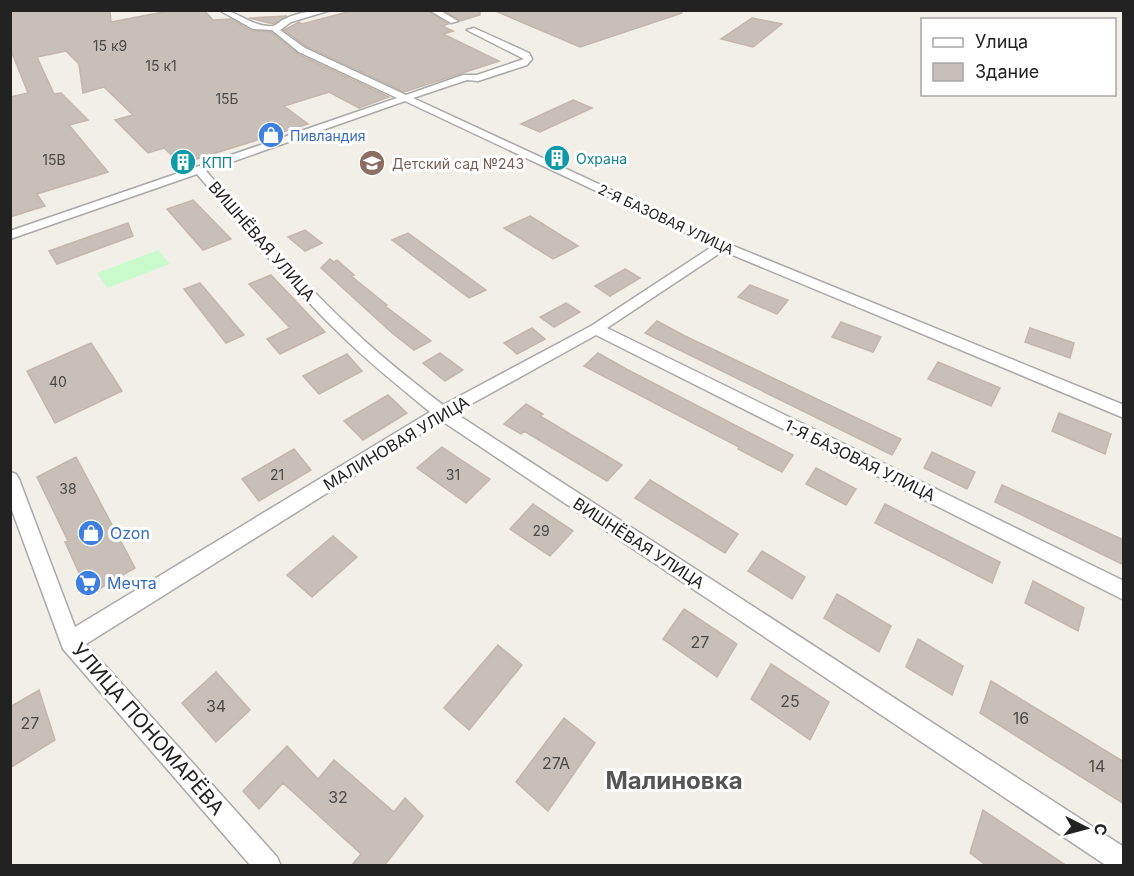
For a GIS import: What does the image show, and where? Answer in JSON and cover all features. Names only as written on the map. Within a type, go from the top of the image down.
[{"type":"street","points":[[222,10],[256,27],[276,28],[288,20],[328,10]]},
{"type":"street","points":[[432,10],[454,21]]},
{"type":"street","name":"2-Я БАЗОВАЯ УЛИЦА","points":[[276,28],[278,35],[302,50],[722,246],[1124,412]]},
{"type":"street","points":[[10,235],[466,77],[478,78],[528,59],[526,55],[471,30]]},
{"type":"street","name":"ВИШНЁВАЯ УЛИЦА","points":[[200,170],[259,241],[318,305],[358,343],[442,413],[1124,862]]},
{"type":"street","name":"МАЛИНОВАЯ УЛИЦА","points":[[70,642],[442,413],[596,329],[722,246]]},
{"type":"street","name":"1-Я БАЗОВАЯ УЛИЦА","points":[[596,329],[1124,591]]},
{"type":"street","name":"УЛИЦА ПОНОМАРЁВА","points":[[10,479],[70,642],[268,866]]},
{"type":"green space","points":[[158,250],[170,264],[107,288],[97,273]]},
{"type":"building","points":[[10,10],[110,10],[111,22],[174,10],[204,10],[213,20],[231,19],[252,31],[271,32],[298,54],[389,97],[359,108],[329,92],[284,106],[308,124],[181,164],[164,148],[148,153],[115,120],[133,115],[104,87],[83,93],[79,64],[66,51],[37,57],[54,94],[61,93],[88,120],[69,125],[108,172],[37,194],[45,206],[10,217],[10,97],[28,93],[10,48]]},
{"type":"building","points":[[355,10],[427,10],[448,24],[442,26],[453,31],[443,34],[499,61],[404,92],[306,46],[284,30],[299,22],[302,24]]},
{"type":"building","points":[[444,10],[480,10],[480,15],[460,21]]},
{"type":"building","points":[[493,10],[681,10],[682,13],[580,47]]},
{"type":"building","points":[[287,16],[273,24],[249,18]]},
{"type":"building","points":[[752,18],[782,24],[753,47],[721,39]]},
{"type":"building","points":[[573,100],[592,108],[540,132],[521,124]]},
{"type":"building","points":[[193,200],[231,239],[203,250],[167,209]]},
{"type":"building","points":[[530,216],[578,246],[553,259],[504,228]]},
{"type":"building","points":[[128,223],[133,236],[57,264],[49,251]]},
{"type":"building","points":[[305,230],[322,243],[305,251],[288,237]]},
{"type":"building","points":[[408,233],[486,290],[469,298],[392,240]]},
{"type":"building","points":[[330,259],[334,262],[337,260],[354,275],[351,276],[387,305],[385,306],[431,341],[414,350],[392,333],[321,268]]},
{"type":"building","points":[[625,269],[640,278],[610,296],[595,286]]},
{"type":"building","points":[[271,275],[325,332],[280,354],[267,339],[290,328],[249,284]]},
{"type":"building","points":[[200,283],[244,335],[226,343],[184,289]]},
{"type":"building","points":[[750,285],[788,300],[777,314],[738,297]]},
{"type":"building","points":[[566,303],[580,312],[554,327],[540,317]]},
{"type":"building","points":[[657,321],[901,439],[892,455],[645,333]]},
{"type":"building","points":[[841,322],[881,337],[873,352],[832,337]]},
{"type":"building","points":[[532,328],[545,339],[517,354],[504,343]]},
{"type":"building","points":[[1030,328],[1074,343],[1070,358],[1025,342]]},
{"type":"building","points":[[91,343],[122,391],[55,423],[27,371]]},
{"type":"building","points":[[440,353],[463,370],[445,381],[423,363]]},
{"type":"building","points":[[598,353],[793,455],[782,472],[738,449],[739,447],[584,366]]},
{"type":"building","points":[[347,354],[362,371],[319,394],[303,376]]},
{"type":"building","points":[[938,362],[1000,388],[991,406],[928,379]]},
{"type":"building","points":[[388,395],[407,413],[363,440],[344,421]]},
{"type":"building","points":[[526,404],[543,414],[540,416],[622,465],[607,481],[524,431],[521,434],[504,424]]},
{"type":"building","points":[[1059,413],[1111,434],[1105,454],[1052,431]]},
{"type":"building","points":[[442,447],[490,479],[466,503],[417,468]]},
{"type":"building","points":[[294,449],[311,470],[259,501],[242,479]]},
{"type":"building","points":[[932,452],[975,472],[967,489],[924,468]]},
{"type":"building","points":[[76,457],[135,568],[89,595],[65,542],[68,541],[37,477]]},
{"type":"building","points":[[816,468],[856,489],[846,505],[806,484]]},
{"type":"building","points":[[650,480],[738,534],[725,553],[635,498]]},
{"type":"building","points":[[1002,485],[1124,540],[1124,565],[995,502]]},
{"type":"building","points":[[533,504],[573,531],[550,556],[510,529]]},
{"type":"building","points":[[885,504],[1000,562],[992,583],[875,523]]},
{"type":"building","points":[[333,536],[357,557],[312,597],[287,575]]},
{"type":"building","points":[[762,551],[805,577],[792,599],[748,571]]},
{"type":"building","points":[[1033,581],[1084,608],[1078,631],[1025,603]]},
{"type":"building","points":[[837,594],[891,626],[879,652],[824,618]]},
{"type":"building","points":[[684,609],[737,644],[717,677],[663,639]]},
{"type":"building","points":[[918,639],[963,666],[952,695],[906,667]]},
{"type":"building","points":[[498,645],[522,665],[469,730],[444,708]]},
{"type":"building","points":[[771,664],[829,702],[810,740],[751,699]]},
{"type":"building","points":[[216,672],[250,710],[216,742],[182,703]]},
{"type":"building","points":[[991,681],[1124,762],[1124,804],[980,713]]},
{"type":"building","points":[[39,690],[55,740],[10,768],[10,707]]},
{"type":"building","points":[[564,718],[595,743],[548,811],[516,782]]},
{"type":"building","points":[[287,746],[318,779],[334,760],[394,812],[405,798],[423,816],[384,866],[351,866],[361,854],[283,783],[259,809],[243,791]]},
{"type":"building","points":[[983,810],[1067,866],[987,866],[970,853]]},
{"type":"place","name":"Пивландия","points":[[271,135]]},
{"type":"place","name":"Охрана","points":[[557,158]]},
{"type":"place","name":"КПП","points":[[183,162]]},
{"type":"place","name":"Детский сад №243","points":[[372,163]]},
{"type":"place","name":"Ozon","points":[[91,533]]},
{"type":"place","name":"Мечта","points":[[88,583]]},
{"type":"district","name":"Малиновка","points":[[674,780]]}]
